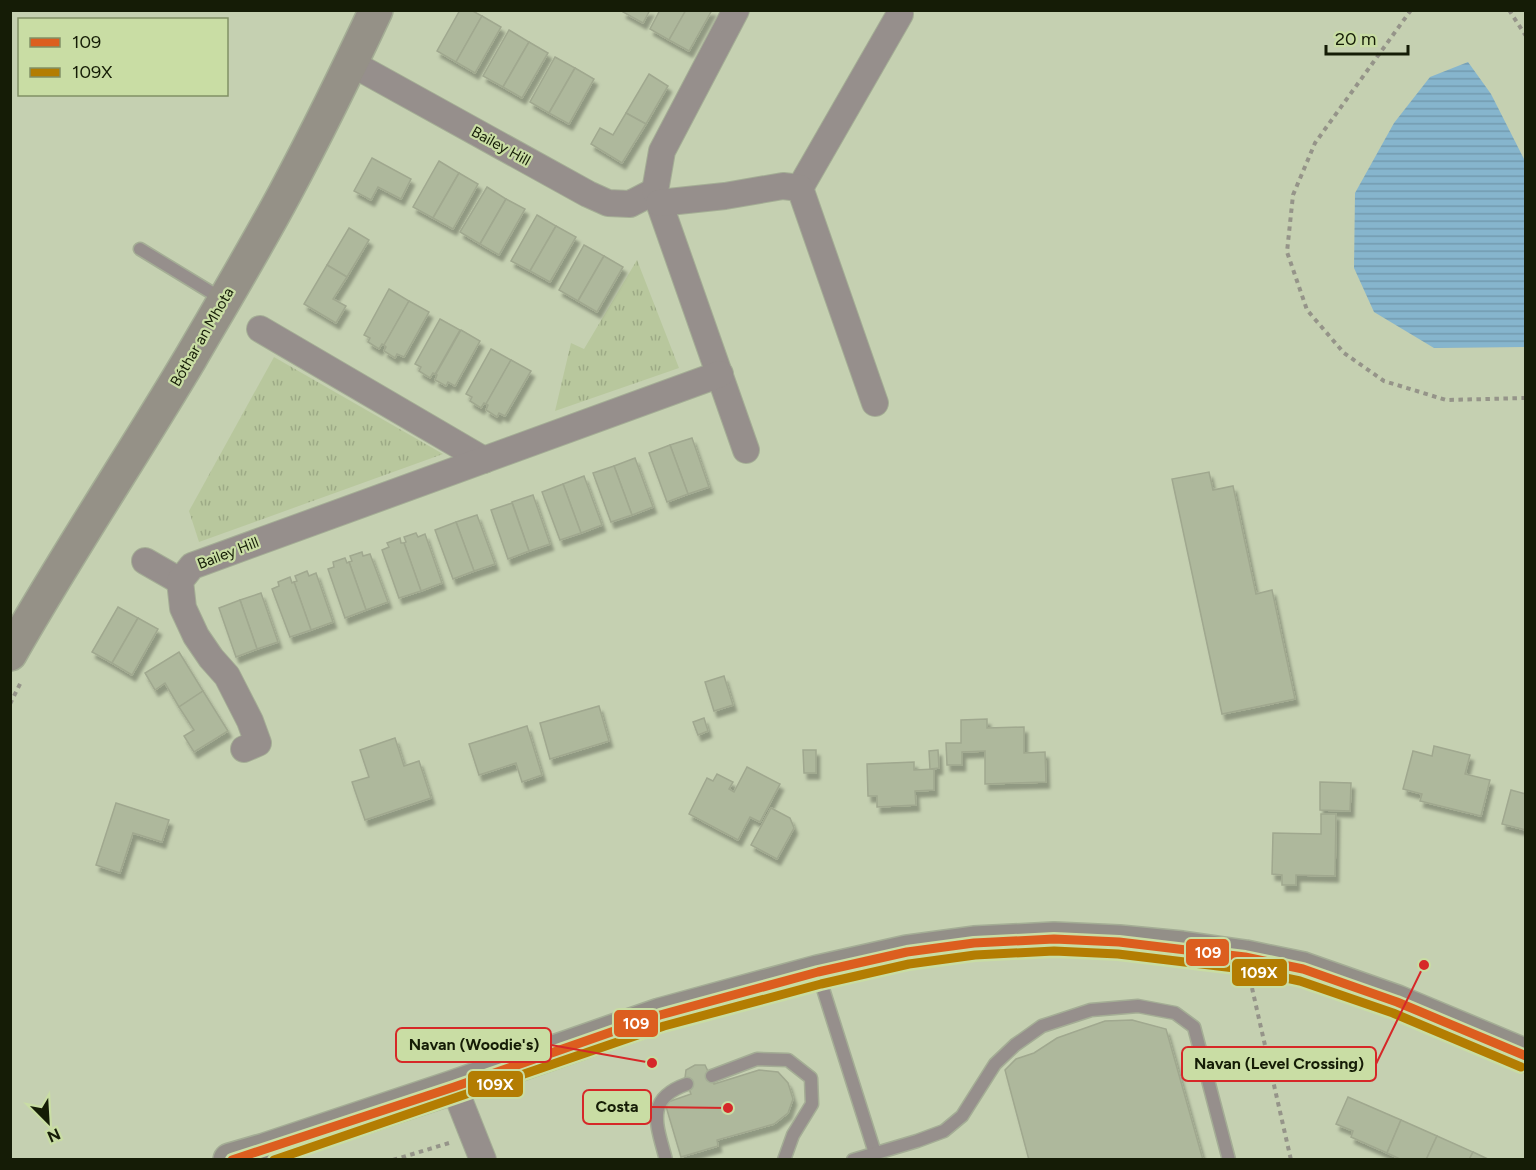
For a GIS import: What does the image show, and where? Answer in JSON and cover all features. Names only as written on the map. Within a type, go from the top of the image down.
[{"type":"main road","name":"Bóthar an Mhota","points":[[10,654],[50,584],[133,453],[284,196],[376,10]]},
{"type":"main road","points":[[230,1160],[454,1087],[660,1015],[818,972],[907,952],[974,943],[1054,939],[1182,948],[1245,957],[1303,969],[1397,1002],[1526,1056]]},
{"type":"street","points":[[736,10],[662,151],[657,197],[746,450]]},
{"type":"street","points":[[875,403],[800,188],[900,14]]},
{"type":"street","name":"Bailey Hill","points":[[351,63],[608,203],[630,204],[657,197],[725,196],[783,186],[800,188]]},
{"type":"street","points":[[260,329],[484,460]]},
{"type":"street","name":"Bailey Hill","points":[[180,581],[192,566],[720,374]]},
{"type":"street","points":[[145,561],[180,581],[183,609],[196,636],[227,676],[250,721],[258,743],[244,748]]},
{"type":"street","points":[[454,1087],[483,1160]]},
{"type":"lane","points":[[140,249],[223,300]]},
{"type":"lane","points":[[818,972],[875,1153]]},
{"type":"lane","points":[[853,1160],[944,1131],[962,1116],[995,1064],[1042,1026],[1091,1010],[1138,1006],[1175,1013],[1194,1027],[1229,1160]]},
{"type":"lane","points":[[712,1076],[757,1059],[788,1060],[812,1078],[812,1104],[784,1160]]},
{"type":"lane","points":[[666,1160],[657,1126],[658,1107],[670,1090],[687,1084]]},
{"type":"path","points":[[1411,10],[1315,143],[1293,195],[1287,252],[1306,310],[1344,353],[1384,381],[1446,400],[1526,398]]},
{"type":"path","points":[[1509,10],[1526,36]]},
{"type":"path","points":[[1250,982],[1291,1160]]},
{"type":"path","points":[[393,1160],[456,1141]]},
{"type":"green space","points":[[637,260],[679,368],[555,411],[571,343],[584,349]]},
{"type":"green space","points":[[274,357],[443,454],[199,542],[189,511]]},
{"type":"water","points":[[1468,62],[1491,94],[1525,161],[1525,347],[1434,348],[1374,312],[1354,268],[1355,193],[1394,123],[1430,77]]},
{"type":"building","points":[[460,10],[471,10],[482,16],[456,62],[437,51]]},
{"type":"building","points":[[624,10],[650,10],[643,23],[623,12]]},
{"type":"building","points":[[660,10],[686,10],[669,40],[650,29]]},
{"type":"building","points":[[686,10],[712,10],[689,51],[669,40]]},
{"type":"building","points":[[482,16],[501,27],[475,73],[456,62]]},
{"type":"building","points":[[509,30],[529,42],[503,87],[483,76]]},
{"type":"building","points":[[529,42],[548,53],[522,98],[503,87]]},
{"type":"building","points":[[555,57],[575,68],[549,113],[530,102]]},
{"type":"building","points":[[575,68],[594,79],[569,124],[549,113]]},
{"type":"building","points":[[649,74],[668,86],[646,124],[626,113]]},
{"type":"building","points":[[626,113],[646,124],[622,163],[591,144],[600,128],[613,135]]},
{"type":"building","points":[[372,158],[411,179],[401,199],[378,187],[371,200],[354,191]]},
{"type":"building","points":[[439,161],[459,173],[433,218],[413,207]]},
{"type":"building","points":[[459,173],[478,184],[453,229],[433,218]]},
{"type":"building","points":[[487,187],[506,199],[480,244],[460,232]]},
{"type":"building","points":[[506,199],[525,209],[499,255],[480,244]]},
{"type":"building","points":[[537,215],[556,226],[530,271],[511,261]]},
{"type":"building","points":[[556,226],[576,237],[550,282],[530,271]]},
{"type":"building","points":[[349,228],[369,240],[347,277],[327,265]]},
{"type":"building","points":[[584,245],[604,256],[578,301],[559,290]]},
{"type":"building","points":[[604,256],[623,267],[597,312],[578,301]]},
{"type":"building","points":[[327,265],[347,277],[333,299],[346,306],[336,323],[304,304]]},
{"type":"building","points":[[389,289],[409,301],[384,345],[382,344],[379,349],[368,342],[370,338],[364,335]]},
{"type":"building","points":[[409,301],[429,312],[404,357],[397,354],[395,358],[384,351],[386,347],[384,345]]},
{"type":"building","points":[[440,319],[460,330],[435,374],[433,373],[430,378],[419,371],[421,367],[415,364]]},
{"type":"building","points":[[461,330],[480,341],[455,386],[448,382],[446,386],[435,380],[436,374]]},
{"type":"building","points":[[491,349],[511,360],[486,404],[484,403],[481,408],[470,401],[472,397],[466,394]]},
{"type":"building","points":[[511,360],[531,371],[505,416],[499,413],[497,417],[486,410],[488,405],[486,404]]},
{"type":"building","points":[[692,438],[709,487],[688,494],[670,445]]},
{"type":"building","points":[[670,445],[688,494],[667,502],[649,453]]},
{"type":"building","points":[[635,458],[653,507],[632,515],[614,466]]},
{"type":"building","points":[[614,466],[632,515],[611,522],[593,473]]},
{"type":"building","points":[[1209,472],[1213,490],[1233,486],[1256,594],[1272,590],[1295,699],[1222,714],[1172,479]]},
{"type":"building","points":[[584,476],[602,525],[581,533],[563,484]]},
{"type":"building","points":[[563,484],[581,533],[560,540],[542,492]]},
{"type":"building","points":[[533,495],[550,544],[529,551],[512,502]]},
{"type":"building","points":[[512,503],[529,551],[508,559],[491,510]]},
{"type":"building","points":[[477,515],[495,564],[474,571],[456,522]]},
{"type":"building","points":[[456,522],[474,571],[453,579],[435,530]]},
{"type":"building","points":[[416,533],[418,537],[425,534],[442,583],[421,591],[404,543],[406,542],[404,537]]},
{"type":"building","points":[[400,538],[401,543],[404,543],[421,591],[399,598],[382,550],[389,547],[387,543]]},
{"type":"building","points":[[362,552],[363,556],[370,554],[388,602],[366,610],[349,562],[352,561],[350,556]]},
{"type":"building","points":[[345,558],[347,563],[349,562],[366,610],[345,618],[328,569],[334,567],[333,562]]},
{"type":"building","points":[[307,571],[309,576],[316,573],[333,622],[311,630],[294,582],[297,581],[295,576]]},
{"type":"building","points":[[290,577],[292,583],[294,582],[311,630],[290,637],[272,589],[279,586],[278,582]]},
{"type":"building","points":[[261,593],[278,642],[257,649],[240,600]]},
{"type":"building","points":[[240,600],[257,649],[236,657],[219,608]]},
{"type":"building","points":[[118,607],[138,618],[112,663],[92,652]]},
{"type":"building","points":[[138,618],[158,629],[132,675],[112,663]]},
{"type":"building","points":[[179,652],[203,691],[179,707],[165,683],[155,690],[145,673]]},
{"type":"building","points":[[724,676],[733,705],[714,711],[705,682]]},
{"type":"building","points":[[203,691],[228,731],[194,752],[184,736],[194,730],[179,707]]},
{"type":"building","points":[[599,706],[609,741],[550,759],[540,723]]},
{"type":"building","points":[[704,718],[708,731],[698,735],[693,722]]},
{"type":"building","points":[[987,719],[987,728],[1024,727],[1024,753],[1045,752],[1046,782],[985,784],[985,751],[962,752],[962,765],[947,765],[946,743],[961,743],[961,720]]},
{"type":"building","points":[[527,726],[542,775],[522,782],[516,763],[479,775],[469,744]]},
{"type":"building","points":[[395,738],[404,766],[419,761],[431,798],[365,820],[352,782],[369,777],[360,750]]},
{"type":"building","points":[[1434,746],[1470,755],[1465,774],[1490,780],[1481,816],[1420,801],[1422,794],[1403,789],[1413,751],[1432,756]]},
{"type":"building","points":[[803,750],[816,750],[816,773],[804,773]]},
{"type":"building","points":[[938,750],[939,768],[930,769],[929,751]]},
{"type":"building","points":[[914,762],[914,770],[934,769],[934,790],[915,791],[916,805],[877,807],[877,796],[868,796],[867,764]]},
{"type":"building","points":[[747,767],[780,784],[760,822],[750,817],[738,840],[689,814],[707,778],[713,781],[717,774],[733,782],[729,789],[734,792]]},
{"type":"building","points":[[1320,782],[1351,783],[1350,811],[1320,810]]},
{"type":"building","points":[[1511,790],[1526,794],[1526,830],[1502,824]]},
{"type":"building","points":[[116,803],[169,820],[162,842],[133,833],[120,873],[96,865]]},
{"type":"building","points":[[771,808],[790,818],[794,828],[777,859],[751,845]]},
{"type":"building","points":[[1321,814],[1336,814],[1335,876],[1296,875],[1296,885],[1282,885],[1282,875],[1272,874],[1273,833],[1321,834]]},
{"type":"building","points":[[1132,1020],[1166,1029],[1203,1160],[1029,1160],[1005,1070],[1016,1059],[1034,1053],[1057,1038],[1105,1021]]},
{"type":"building","points":[[695,1065],[705,1065],[714,1084],[759,1070],[778,1072],[788,1083],[793,1099],[788,1113],[774,1124],[717,1140],[718,1146],[681,1157],[665,1103],[691,1094],[685,1078],[686,1070]]},
{"type":"building","points":[[1348,1097],[1401,1120],[1387,1153],[1351,1137],[1353,1131],[1336,1124]]},
{"type":"building","points":[[1401,1120],[1437,1136],[1426,1160],[1402,1160],[1387,1153]]},
{"type":"building","points":[[1437,1136],[1473,1152],[1469,1160],[1426,1160]]},
{"type":"building","points":[[1473,1152],[1490,1160],[1469,1160]]},
{"type":"transit line","name":"109","points":[[232,1160],[454,1087],[660,1015],[818,972],[907,952],[974,943],[1054,939],[1119,942],[1245,957],[1303,969],[1397,1002],[1526,1056]]},
{"type":"transit line","name":"109X","points":[[274,1160],[664,1026],[821,984],[909,964],[975,955],[1054,951],[1118,954],[1243,969],[1300,981],[1393,1013],[1521,1067]]},
{"type":"place","name":"Navan (Level Crossing)","points":[[1424,965]]},
{"type":"place","name":"Navan (Woodie's)","points":[[652,1063]]},
{"type":"place","name":"Costa","points":[[728,1108]]}]
